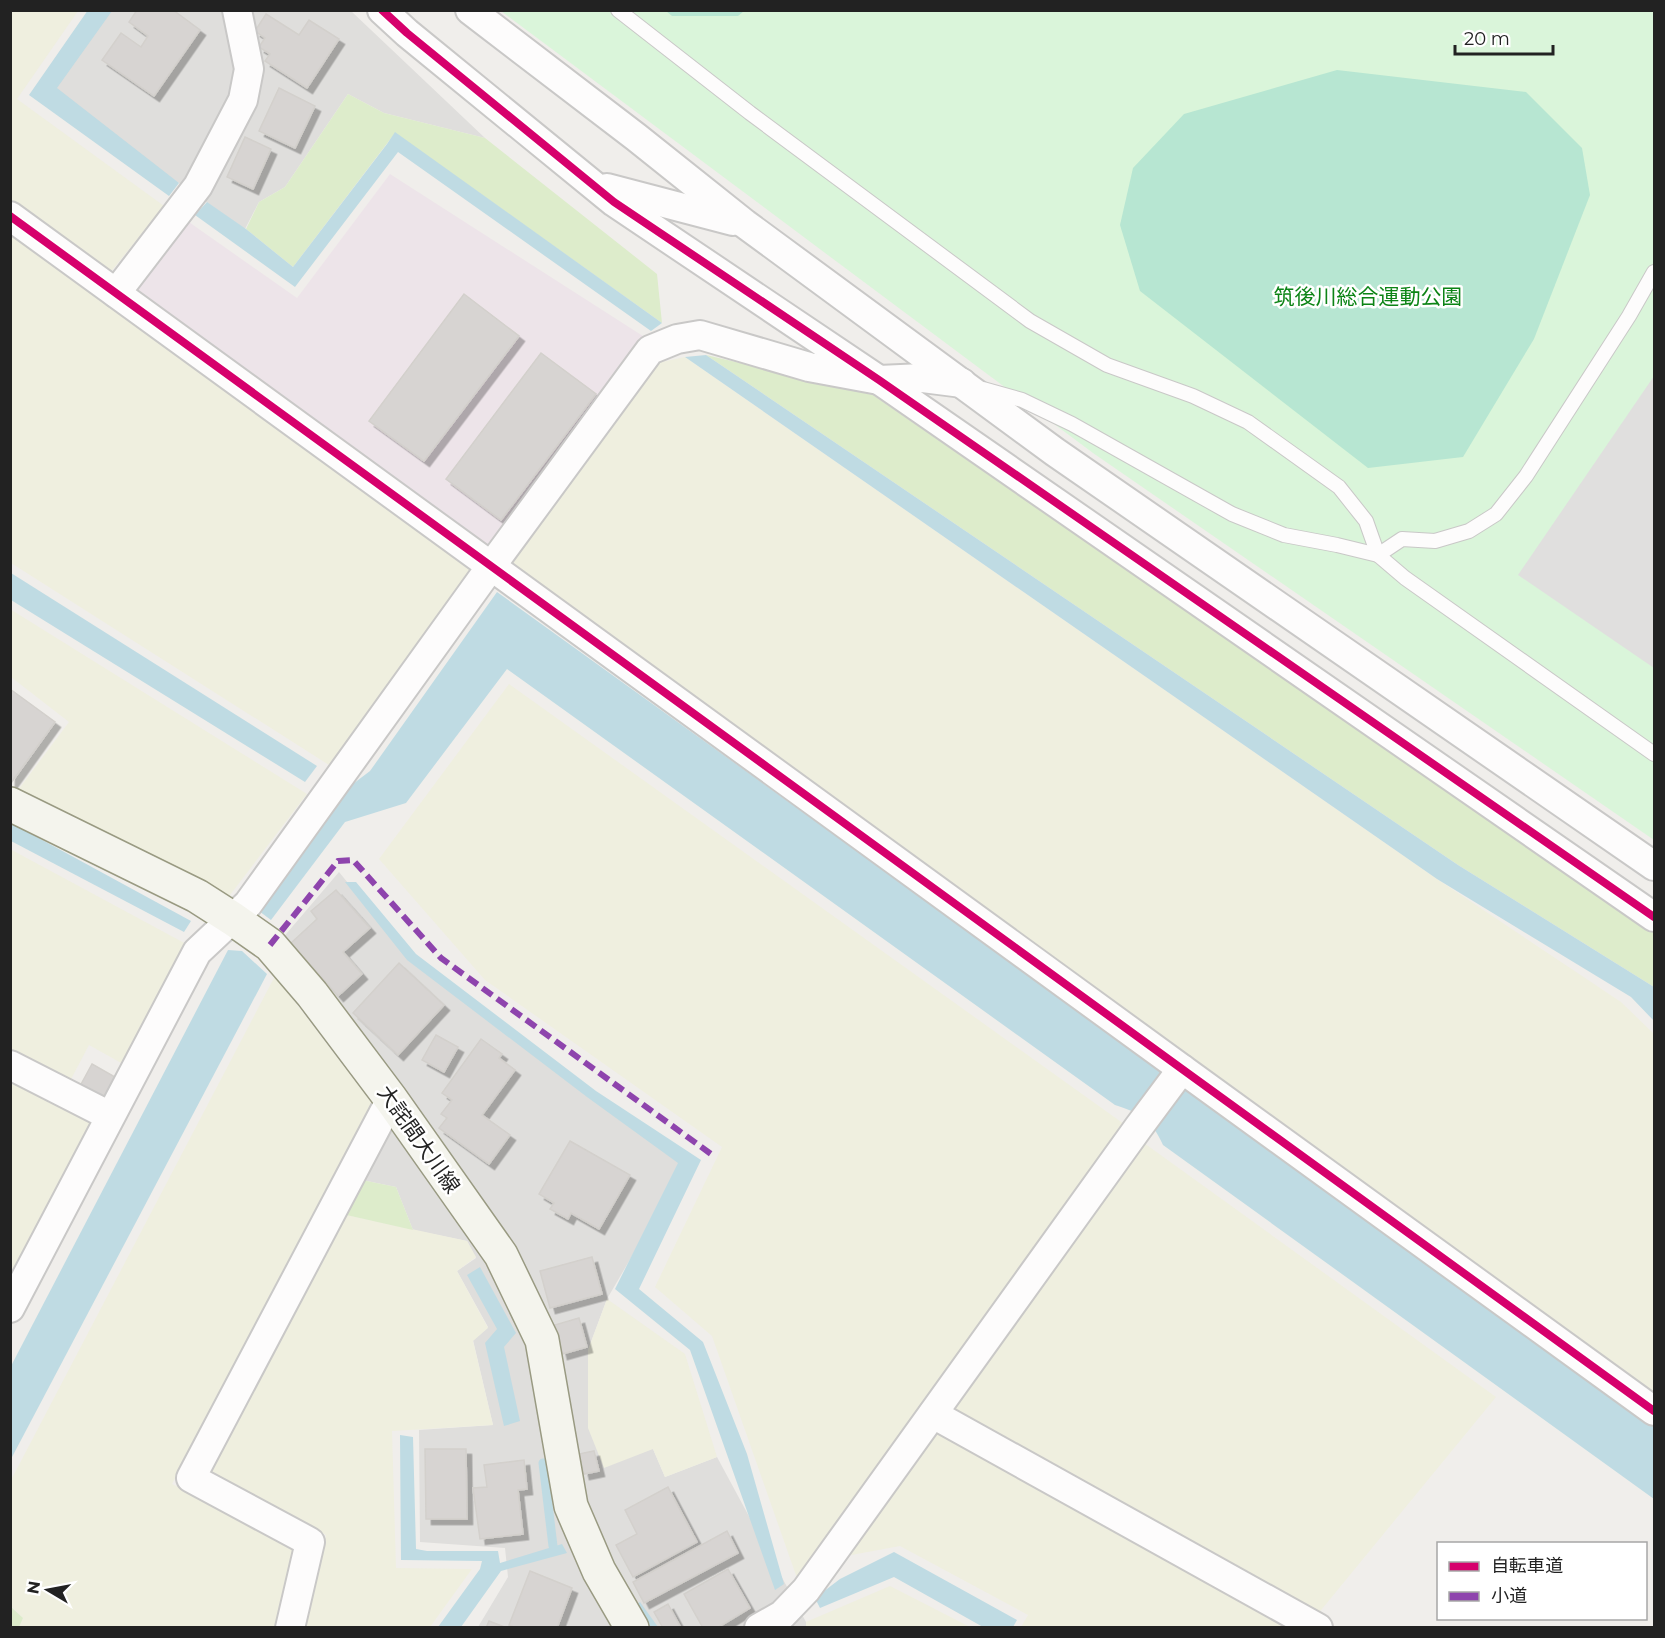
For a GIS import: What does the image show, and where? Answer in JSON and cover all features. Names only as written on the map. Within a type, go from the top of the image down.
[{"type":"main road","name":"大詫間大川線","points":[[10,804],[197,896],[233,918],[270,945],[312,994],[391,1099],[501,1255],[542,1340],[571,1506],[599,1571],[632,1628]]},
{"type":"street","points":[[116,293],[198,186],[243,100],[249,69],[237,10]]},
{"type":"street","points":[[382,10],[407,33],[614,201],[879,380],[1654,917]]},
{"type":"street","points":[[470,10],[745,224],[1055,452],[1654,866]]},
{"type":"street","points":[[596,185],[745,224]]},
{"type":"street","points":[[10,216],[1654,1411]]},
{"type":"street","points":[[10,1308],[197,952],[248,904],[650,350],[677,339],[700,335],[809,367],[879,380],[923,378],[962,383]]},
{"type":"street","points":[[10,1065],[110,1116]]},
{"type":"street","points":[[759,1628],[782,1615],[806,1590],[1182,1069]]},
{"type":"street","points":[[290,1628],[310,1542],[191,1478],[391,1099]]},
{"type":"street","points":[[933,1414],[1318,1628]]},
{"type":"lane","points":[[618,10],[750,113],[1030,321],[1107,365],[1193,396],[1248,422],[1339,487],[1366,520],[1378,555]]},
{"type":"lane","points":[[1378,555],[1402,539],[1435,541],[1469,531],[1496,514],[1526,476],[1629,316],[1654,272]]},
{"type":"lane","points":[[962,383],[1022,400],[1072,424],[1232,514],[1284,535],[1378,555],[1405,578],[1654,753]]},
{"type":"shaded area","points":[[101,11],[351,11],[485,138],[384,113],[348,94],[285,187],[259,202],[245,229],[45,90]]},
{"type":"shaded area","points":[[390,174],[646,338],[490,552],[128,292],[186,220],[297,298]]},
{"type":"shaded area","points":[[1654,376],[1654,668],[1518,575]]},
{"type":"shaded area","points":[[339,872],[411,960],[686,1163],[607,1299],[588,1350],[653,1449],[665,1477],[717,1457],[806,1622],[806,1627],[478,1627],[508,1577],[505,1548],[420,1542],[419,1430],[493,1425],[473,1340],[488,1327],[457,1271],[476,1258],[467,1241],[413,1230],[396,1187],[362,1180],[403,1097],[281,940]]},
{"type":"green space","points":[[11,11],[78,11],[17,99],[164,206],[109,274],[11,203]]},
{"type":"green space","name":"筑後川総合運動公園","points":[[501,11],[1654,11],[1654,840],[1093,453]]},
{"type":"green space","points":[[666,11],[744,11],[738,16],[672,16]]},
{"type":"green space","points":[[1337,70],[1526,92],[1582,148],[1590,195],[1534,339],[1463,457],[1368,468],[1140,291],[1120,225],[1133,168],[1184,114]]},
{"type":"green space","points":[[348,94],[384,113],[485,138],[657,274],[662,323],[395,133],[293,267],[246,229],[259,202],[285,187]]},
{"type":"green space","points":[[10,231],[474,565],[329,765],[11,563]]},
{"type":"green space","points":[[706,355],[870,393],[1654,933],[1654,987],[1458,865]]},
{"type":"green space","points":[[685,357],[1437,879],[1621,1002],[1654,1034],[1654,1393],[507,562],[657,363]]},
{"type":"green space","points":[[10,609],[307,794],[227,899],[15,794],[69,722],[11,677]]},
{"type":"green space","points":[[509,684],[1124,1124],[798,1581],[712,1336],[655,1287],[722,1147],[485,980],[379,859]]},
{"type":"green space","points":[[10,849],[188,945],[123,1064],[89,1045],[69,1083],[11,1052]]},
{"type":"green space","points":[[275,976],[373,1105],[172,1484],[298,1548],[279,1627],[19,1627],[23,1618],[11,1606],[10,1482]]},
{"type":"green space","points":[[11,1079],[93,1123],[11,1284]]},
{"type":"green space","points":[[1144,1143],[1496,1397],[1317,1615],[948,1411]]},
{"type":"green space","points":[[362,1180],[396,1187],[413,1230],[342,1214]]},
{"type":"green space","points":[[342,1214],[467,1241],[476,1257],[457,1271],[488,1328],[473,1341],[493,1425],[392,1431],[396,1568],[472,1569],[430,1627],[304,1627],[326,1535],[206,1472]]},
{"type":"green space","points":[[607,1299],[685,1354],[717,1457],[665,1477],[653,1449],[604,1468],[588,1428],[588,1350]]},
{"type":"green space","points":[[933,1431],[1292,1627],[1021,1627],[1028,1615],[900,1546],[846,1556]]},
{"type":"green space","points":[[890,1586],[970,1627],[806,1627],[806,1622]]},
{"type":"green space","points":[[10,1606],[23,1618],[19,1627],[11,1627]]},
{"type":"water","points":[[88,10],[112,11],[57,88],[179,183],[169,196],[29,95]]},
{"type":"water","points":[[395,132],[662,323],[651,331],[398,152],[295,287],[195,215],[207,202],[246,229],[293,267]]},
{"type":"water","points":[[706,355],[1458,865],[1654,987],[1654,1021],[1631,997],[1437,879],[685,357]]},
{"type":"water","points":[[10,573],[317,766],[305,782],[11,600]]},
{"type":"water","points":[[497,592],[1654,1427],[1654,1499],[1163,1145],[1150,1123],[1132,1111],[1115,1105],[507,669],[406,803],[345,822],[271,920],[259,911],[341,793],[370,771]]},
{"type":"water","points":[[11,823],[191,921],[184,932],[11,841]]},
{"type":"water","points":[[345,882],[356,882],[416,954],[596,1091],[701,1160],[639,1289],[703,1342],[747,1454],[784,1584],[775,1590],[690,1350],[615,1289],[678,1163],[407,960]]},
{"type":"water","points":[[228,950],[242,951],[267,974],[11,1459],[11,1366]]},
{"type":"water","points":[[480,1267],[516,1333],[504,1347],[520,1421],[504,1426],[485,1343],[497,1329],[467,1275]]},
{"type":"water","points":[[400,1435],[413,1437],[416,1549],[498,1551],[500,1563],[562,1544],[567,1553],[501,1571],[461,1627],[438,1627],[480,1569],[482,1561],[401,1560]]},
{"type":"water","points":[[894,1552],[1017,1620],[1013,1627],[983,1627],[894,1577],[820,1608],[815,1598],[840,1579]]},
{"type":"water","points":[[640,1602],[658,1627],[646,1627],[633,1607]]},
{"type":"building","points":[[137,10],[173,10],[200,30],[154,96],[102,60],[121,33],[141,47],[148,36],[129,22]]},
{"type":"building","points":[[266,14],[299,35],[309,20],[339,39],[307,88],[265,61],[270,54],[259,47],[265,38],[255,31]]},
{"type":"building","points":[[279,88],[315,106],[295,148],[259,131]]},
{"type":"building","points":[[245,137],[271,149],[253,189],[227,177]]},
{"type":"building","points":[[464,294],[519,336],[424,461],[369,421]]},
{"type":"building","points":[[541,353],[596,394],[501,520],[446,479]]},
{"type":"building","points":[[10,689],[55,722],[11,783],[10,782]]},
{"type":"building","points":[[336,890],[370,928],[343,952],[362,974],[338,996],[291,943],[317,919],[311,911]]},
{"type":"building","points":[[399,963],[444,1005],[398,1055],[353,1013]]},
{"type":"building","points":[[436,1035],[458,1047],[444,1072],[422,1060]]},
{"type":"building","points":[[481,1039],[502,1054],[499,1058],[515,1070],[482,1115],[510,1135],[489,1164],[439,1128],[447,1118],[441,1114],[452,1100],[442,1093]]},
{"type":"building","points":[[92,1064],[115,1077],[102,1101],[79,1088]]},
{"type":"building","points":[[570,1141],[630,1175],[599,1229],[571,1213],[568,1219],[550,1209],[554,1203],[539,1194]]},
{"type":"building","points":[[592,1257],[602,1294],[550,1308],[540,1271]]},
{"type":"building","points":[[579,1318],[587,1347],[562,1354],[555,1325]]},
{"type":"building","points":[[425,1449],[466,1449],[467,1519],[426,1519]]},
{"type":"building","points":[[594,1451],[599,1471],[584,1474],[579,1454]]},
{"type":"building","points":[[524,1460],[527,1489],[518,1490],[523,1534],[480,1539],[473,1488],[487,1487],[484,1465]]},
{"type":"building","points":[[668,1487],[697,1542],[633,1577],[616,1545],[637,1534],[625,1510]]},
{"type":"building","points":[[727,1531],[738,1553],[644,1603],[633,1582]]},
{"type":"building","points":[[728,1569],[750,1608],[717,1628],[703,1628],[684,1594]]},
{"type":"building","points":[[530,1571],[572,1588],[557,1628],[516,1628],[509,1625]]},
{"type":"building","points":[[668,1604],[681,1628],[663,1628],[654,1612]]},
{"type":"building","points":[[489,1621],[507,1628],[486,1628]]},
{"type":"waterway","points":[[543,1463],[553,1546]]},
{"type":"marked path","points":[[270,945],[338,861],[353,860],[441,958],[711,1154]]},
{"type":"cycle path","points":[[382,10],[614,202],[879,380],[1654,917]]},
{"type":"cycle path","points":[[10,216],[1654,1411]]}]
